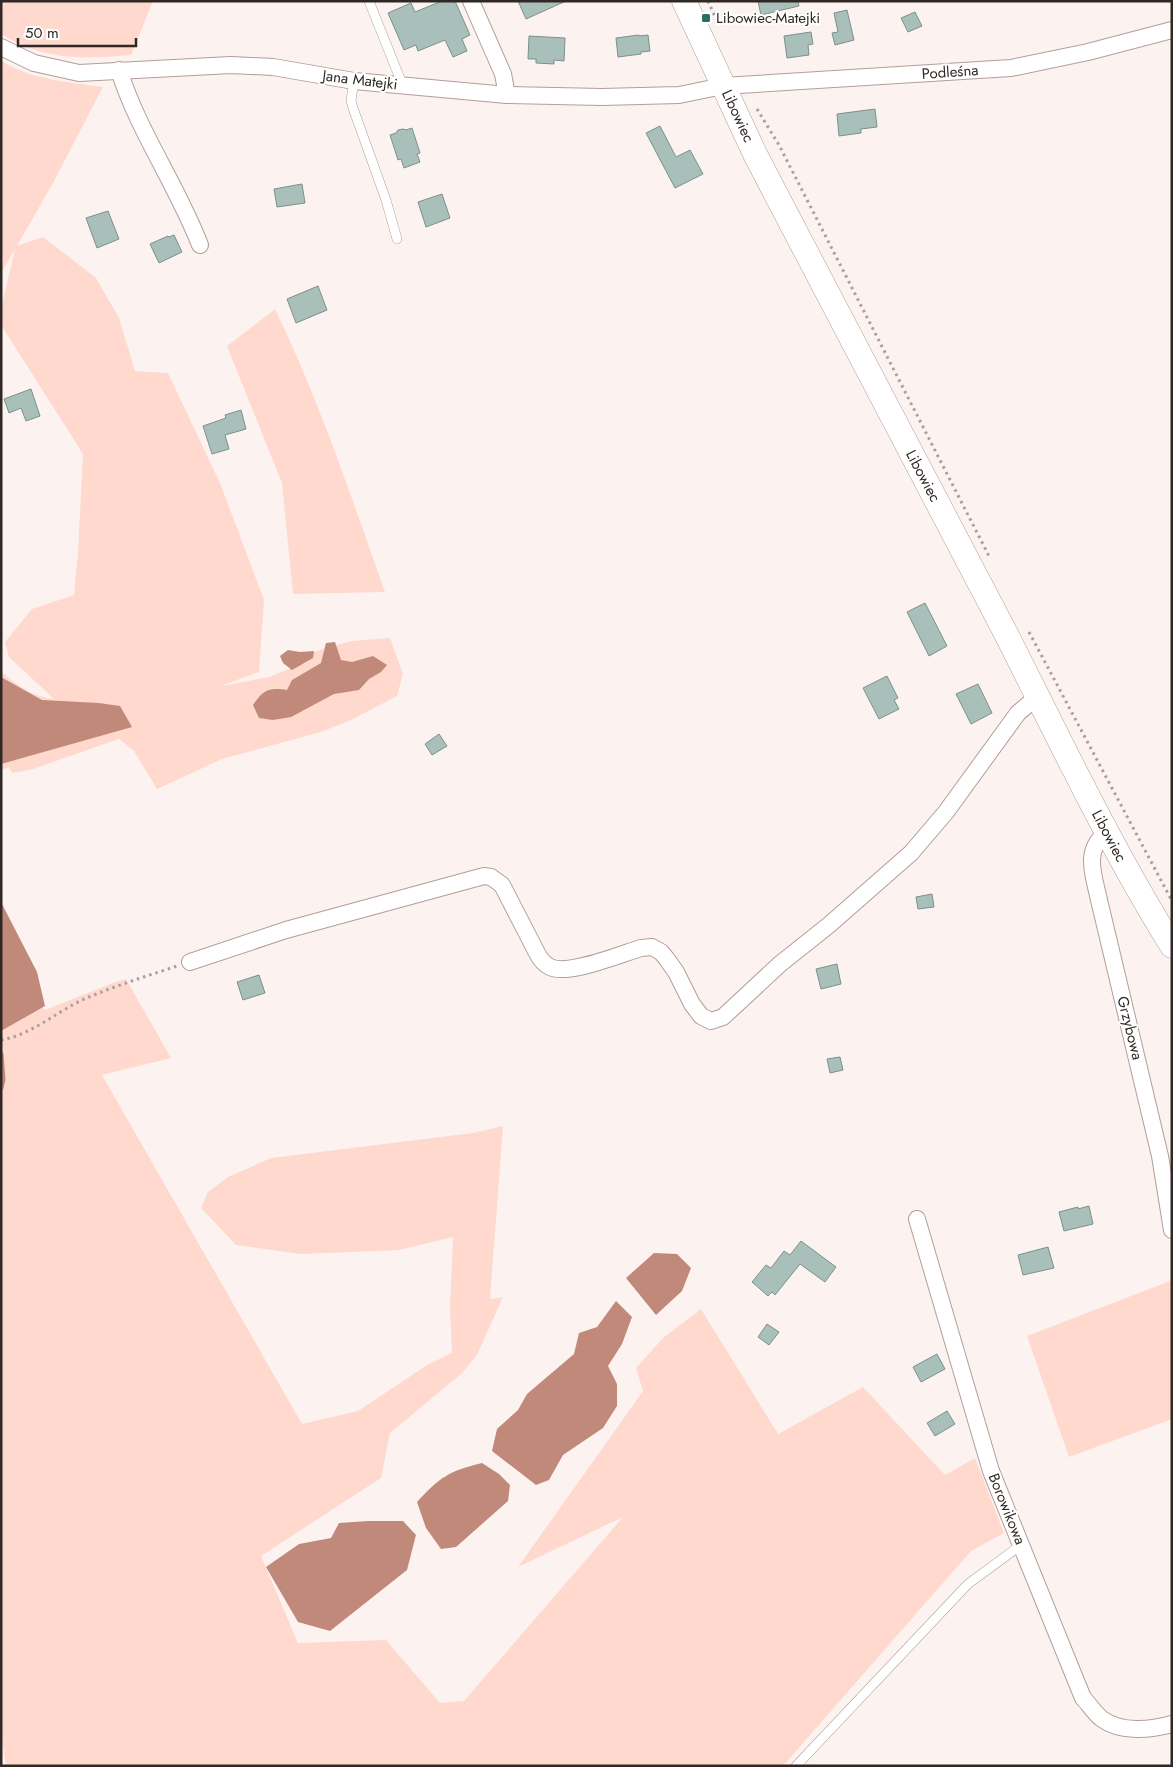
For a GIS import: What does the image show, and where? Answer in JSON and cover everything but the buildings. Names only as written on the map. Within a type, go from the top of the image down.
[{"type":"street","points":[[471,1],[502,74],[507,95]]},
{"type":"street","name":"Libowiec","points":[[684,1],[733,86],[768,179],[1106,832],[1139,893],[1172,946]]},
{"type":"street","name":"Podleśna","points":[[733,86],[1011,68],[1088,52],[1172,30]]},
{"type":"street","name":"Jana Matejki","points":[[1,47],[34,63],[79,73],[231,66],[273,67],[354,81],[403,86],[507,95],[602,97],[679,95],[733,86]]},
{"type":"street","points":[[118,70],[126,93],[190,219],[200,245]]},
{"type":"street","points":[[190,962],[286,930],[484,876],[491,877],[502,885],[540,959],[549,967],[569,969],[641,948],[652,947],[661,952],[672,966],[692,1004],[701,1016],[711,1021],[717,1020],[729,1013],[780,964],[829,926],[911,853],[946,812],[1018,713],[1037,697]]},
{"type":"street","name":"Grzybowa","points":[[1106,832],[1093,850],[1091,859],[1160,1156],[1172,1230]]},
{"type":"street","name":"Borowikowa","points":[[917,1219],[991,1471],[1083,1698],[1102,1719],[1123,1728],[1156,1728],[1172,1724]]},
{"type":"lane","points":[[369,1],[403,86]]},
{"type":"lane","points":[[354,81],[351,100],[353,108],[386,200],[397,239]]},
{"type":"lane","points":[[796,1766],[968,1584],[1021,1545]]},
{"type":"path","points":[[708,1],[719,26]]},
{"type":"path","points":[[733,86],[778,145],[992,561]]},
{"type":"path","points":[[1028,630],[1099,767],[1172,901]]},
{"type":"path","points":[[1,1040],[20,1034],[79,1002],[105,991],[190,962]]},
{"type":"shaded area","points":[[1,1],[153,1],[131,55],[80,57],[49,54],[17,43],[1,34]]},
{"type":"shaded area","points":[[1,61],[38,76],[64,82],[103,87],[53,183],[17,246],[43,237],[96,278],[119,318],[135,371],[168,373],[220,483],[264,600],[259,672],[221,686],[269,677],[307,662],[311,653],[329,647],[352,641],[390,638],[403,674],[397,696],[349,721],[321,732],[222,759],[157,789],[134,751],[119,739],[30,770],[12,773],[9,767],[1,770],[1,671],[25,690],[39,696],[54,699],[9,657],[5,642],[32,609],[74,595],[83,454],[1,325],[1,309],[15,249],[1,273]]},
{"type":"shaded area","points":[[275,309],[320,413],[385,592],[293,594],[282,483],[227,346]]},
{"type":"shaded area","points":[[335,642],[341,660],[352,662],[373,656],[387,665],[381,672],[369,679],[359,690],[334,694],[291,717],[273,720],[259,718],[253,705],[263,693],[271,689],[287,690],[292,680],[321,663],[326,643]]},
{"type":"shaded area","points":[[288,650],[300,652],[314,651],[313,658],[292,670],[283,663],[280,656]]},
{"type":"shaded area","points":[[1,677],[42,700],[120,706],[132,727],[1,764]]},
{"type":"shaded area","points":[[1,902],[37,972],[45,1006],[1,1031]]},
{"type":"shaded area","points":[[1,919],[31,997],[45,1010],[126,979],[171,1058],[102,1075],[302,1424],[358,1411],[427,1365],[452,1353],[450,1307],[453,1237],[399,1250],[301,1254],[236,1245],[201,1208],[208,1192],[228,1177],[271,1158],[473,1133],[503,1126],[490,1299],[503,1297],[477,1355],[461,1374],[390,1433],[381,1478],[261,1556],[298,1643],[386,1640],[440,1703],[464,1701],[623,1517],[518,1567],[643,1391],[636,1368],[663,1338],[701,1309],[778,1434],[863,1387],[945,1475],[975,1458],[1004,1533],[971,1551],[783,1766],[6,1766],[1,1734]]},
{"type":"shaded area","points":[[654,1253],[677,1254],[691,1268],[682,1291],[656,1315],[626,1278]]},
{"type":"shaded area","points":[[1170,1281],[1172,1288],[1172,1419],[1069,1457],[1027,1336]]},
{"type":"shaded area","points":[[616,1301],[632,1317],[622,1344],[608,1366],[617,1384],[617,1406],[603,1428],[563,1455],[549,1480],[536,1485],[492,1451],[497,1429],[518,1410],[527,1394],[574,1354],[579,1333],[597,1327]]},
{"type":"shaded area","points":[[482,1463],[499,1474],[510,1485],[508,1501],[456,1547],[441,1549],[426,1528],[417,1502],[432,1486],[446,1476]]},
{"type":"shaded area","points":[[403,1521],[416,1535],[407,1570],[330,1631],[298,1622],[266,1567],[299,1544],[331,1538],[339,1523]]},
{"type":"waterway","points":[[1,1054],[3,1080],[1,1088]]},
{"type":"place","name":"Libowiec-Matejki","points":[[706,18]]}]
